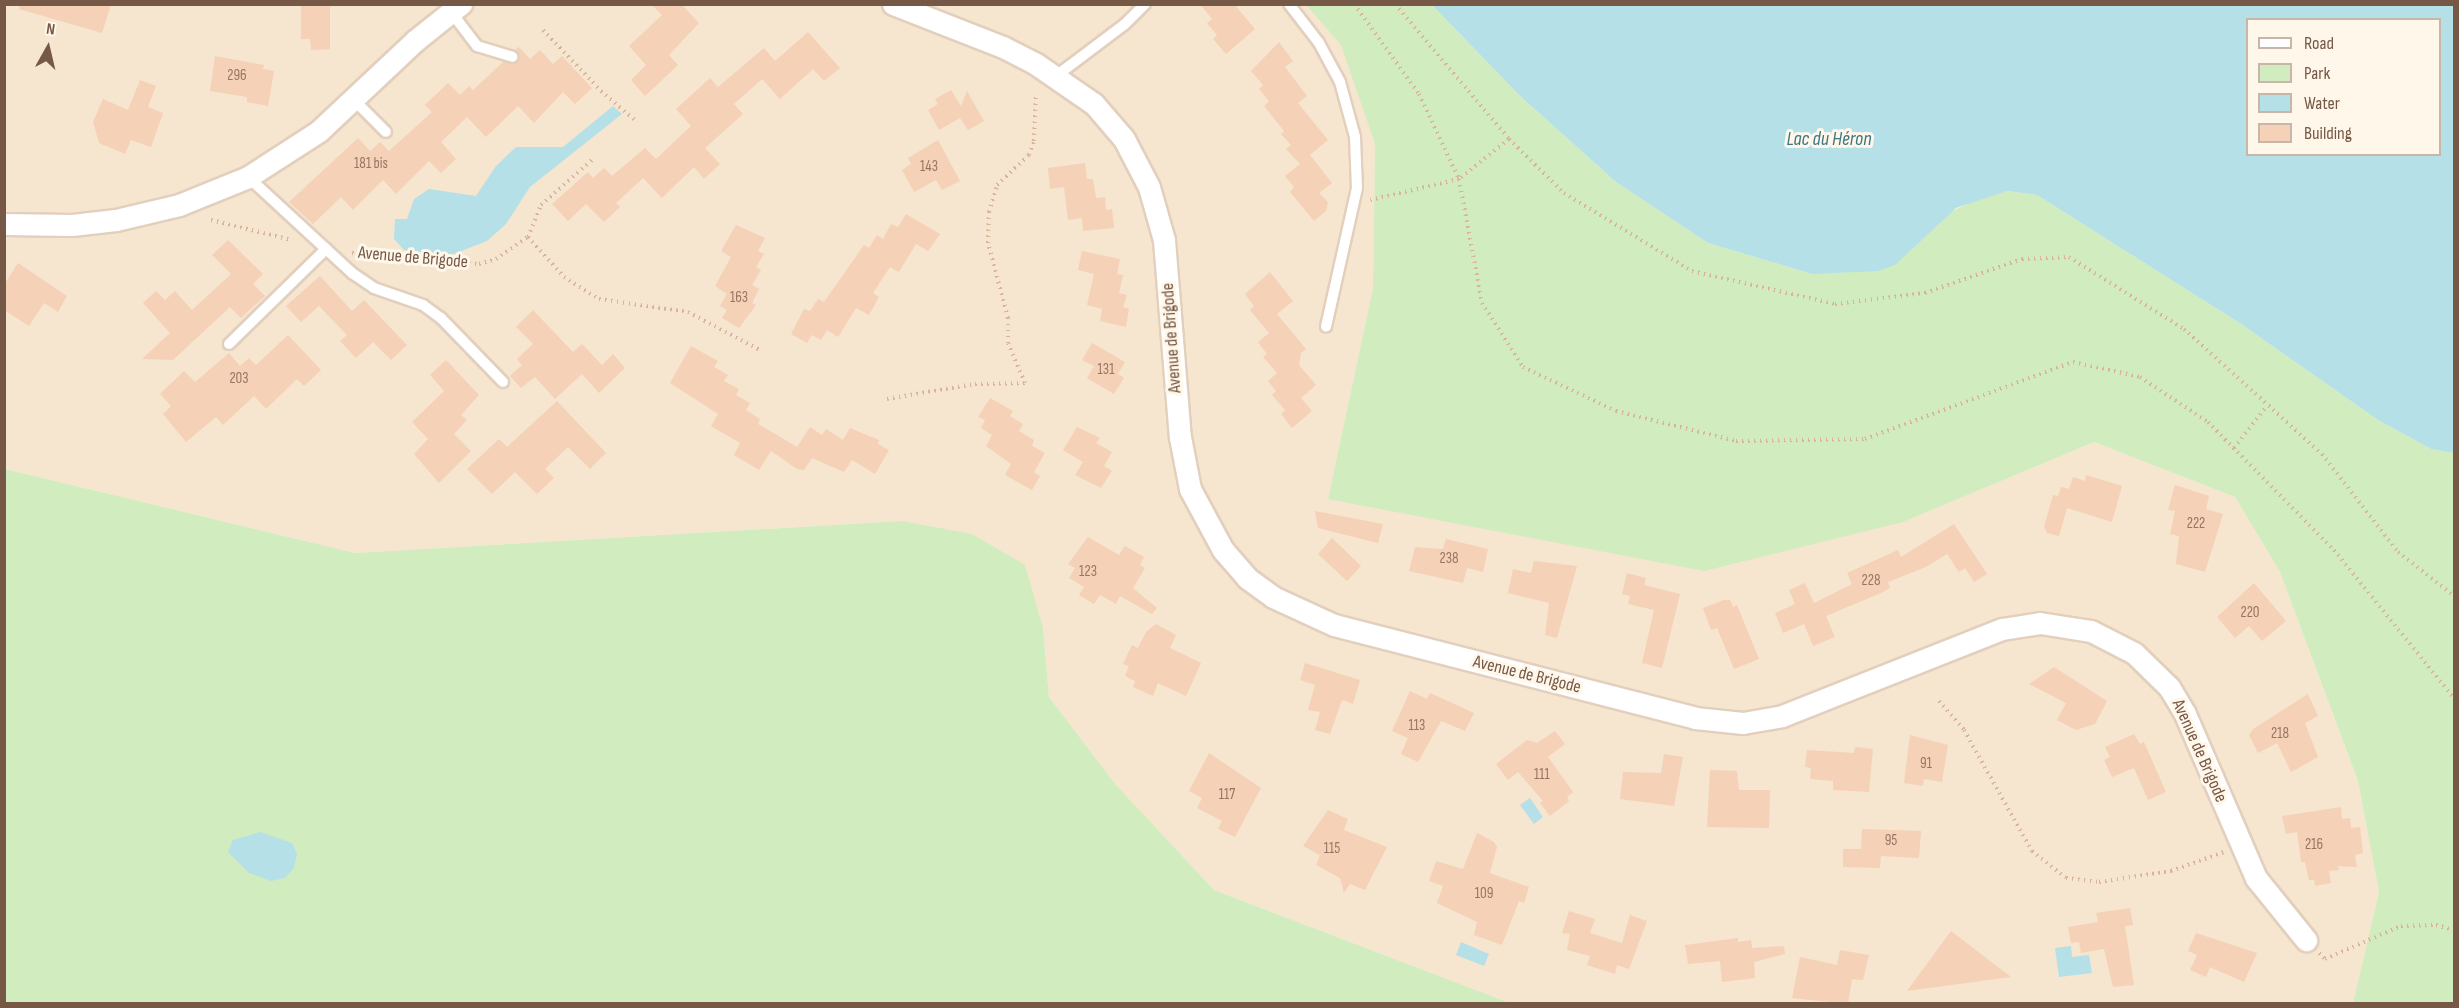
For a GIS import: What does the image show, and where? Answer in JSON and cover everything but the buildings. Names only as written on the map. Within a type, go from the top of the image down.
[{"type":"street","name":"Avenue de Brigode","points":[[893,4],[1003,47],[1056,76],[1094,104],[1113,125],[1149,187],[1164,240],[1180,437],[1190,489],[1222,550],[1247,578],[1273,597],[1334,626],[1695,718],[1743,723],[1782,716],[2002,629],[2040,623],[2091,631],[2134,653],[2169,687],[2185,714],[2240,846],[2260,884],[2306,940]]},
{"type":"street","points":[[4,224],[72,225],[116,220],[179,205],[248,177],[302,145],[456,8]]},
{"type":"lane","points":[[1056,76],[1125,24],[1145,4]]},
{"type":"lane","points":[[1288,4],[1319,43],[1347,101],[1356,154],[1354,205],[1326,327]]},
{"type":"lane","points":[[456,8],[477,46],[512,57]]},
{"type":"lane","points":[[354,100],[386,132]]},
{"type":"lane","name":"Avenue de Brigode","points":[[248,177],[326,249],[374,288],[433,311],[502,382]]},
{"type":"lane","points":[[229,344],[326,249]]},
{"type":"path","points":[[1354,4],[1419,94],[1459,179],[1482,303],[1524,367],[1616,411],[1737,441],[1865,439],[2073,362],[2140,377],[2208,422],[2334,550],[2454,698]]},
{"type":"path","points":[[1395,4],[1509,139],[1564,193],[1692,271],[1834,304],[1925,293],[2022,259],[2068,257],[2184,329],[2266,407],[2322,454],[2398,552],[2454,596]]},
{"type":"path","points":[[543,30],[601,92],[636,121]]},
{"type":"path","points":[[887,399],[975,384],[1025,383],[1014,366],[1008,343],[1008,318],[988,243],[989,212],[997,185],[1032,148],[1036,95]]},
{"type":"path","points":[[1354,205],[1459,179],[1509,139]]},
{"type":"path","points":[[592,160],[541,205],[528,237],[564,277],[599,299],[688,312],[760,350]]},
{"type":"path","name":"Avenue de Brigode","points":[[211,220],[326,249],[479,264],[496,259],[528,237]]},
{"type":"path","points":[[2234,448],[2266,407]]},
{"type":"path","points":[[1939,701],[1964,729],[2032,851],[2066,878],[2100,882],[2171,871],[2240,846]]},
{"type":"path","points":[[2306,940],[2325,959],[2401,926],[2436,925],[2454,930]]},
{"type":"shaded area","points":[[5,5],[1306,5],[1343,47],[1375,144],[1373,288],[1328,499],[1903,522],[2094,442],[2235,497],[2280,572],[2358,781],[2379,892],[2353,1003],[1510,1003],[1214,890],[1116,785],[1049,697],[1043,628],[901,521],[355,553],[5,469]]},
{"type":"green space","points":[[1306,5],[1432,5],[1520,96],[1616,182],[1708,243],[1812,274],[1990,194],[2007,191],[2037,195],[2241,324],[2378,420],[2431,449],[2454,453],[2454,1003],[2353,1003],[2379,892],[2358,781],[2280,572],[2235,497],[2094,442],[1903,522],[1704,571],[1328,499],[1373,288],[1375,144],[1341,45]]},
{"type":"green space","points":[[5,469],[355,553],[901,521],[972,534],[1025,565],[1043,628],[1049,697],[1116,785],[1214,890],[1510,1003],[5,1004]]},
{"type":"water","name":"Lac du Héron","points":[[1432,5],[2454,5],[2454,453],[2431,449],[2378,420],[2241,324],[2037,195],[2007,191],[1956,208],[1895,265],[1878,271],[1812,274],[1708,243],[1616,182],[1520,96]]},
{"type":"water","points":[[613,106],[622,114],[530,187],[506,224],[487,241],[438,260],[404,250],[394,239],[395,219],[407,219],[414,199],[429,189],[476,196],[496,166],[516,147],[563,147]]},
{"type":"water","points":[[1530,798],[1543,817],[1534,824],[1520,805]]},
{"type":"water","points":[[260,832],[292,843],[297,854],[294,868],[285,878],[271,881],[249,873],[228,852],[233,840]]},
{"type":"water","points":[[1461,942],[1489,954],[1484,966],[1456,955]]},
{"type":"water","points":[[2071,946],[2072,957],[2089,955],[2092,973],[2059,977],[2055,948]]}]
